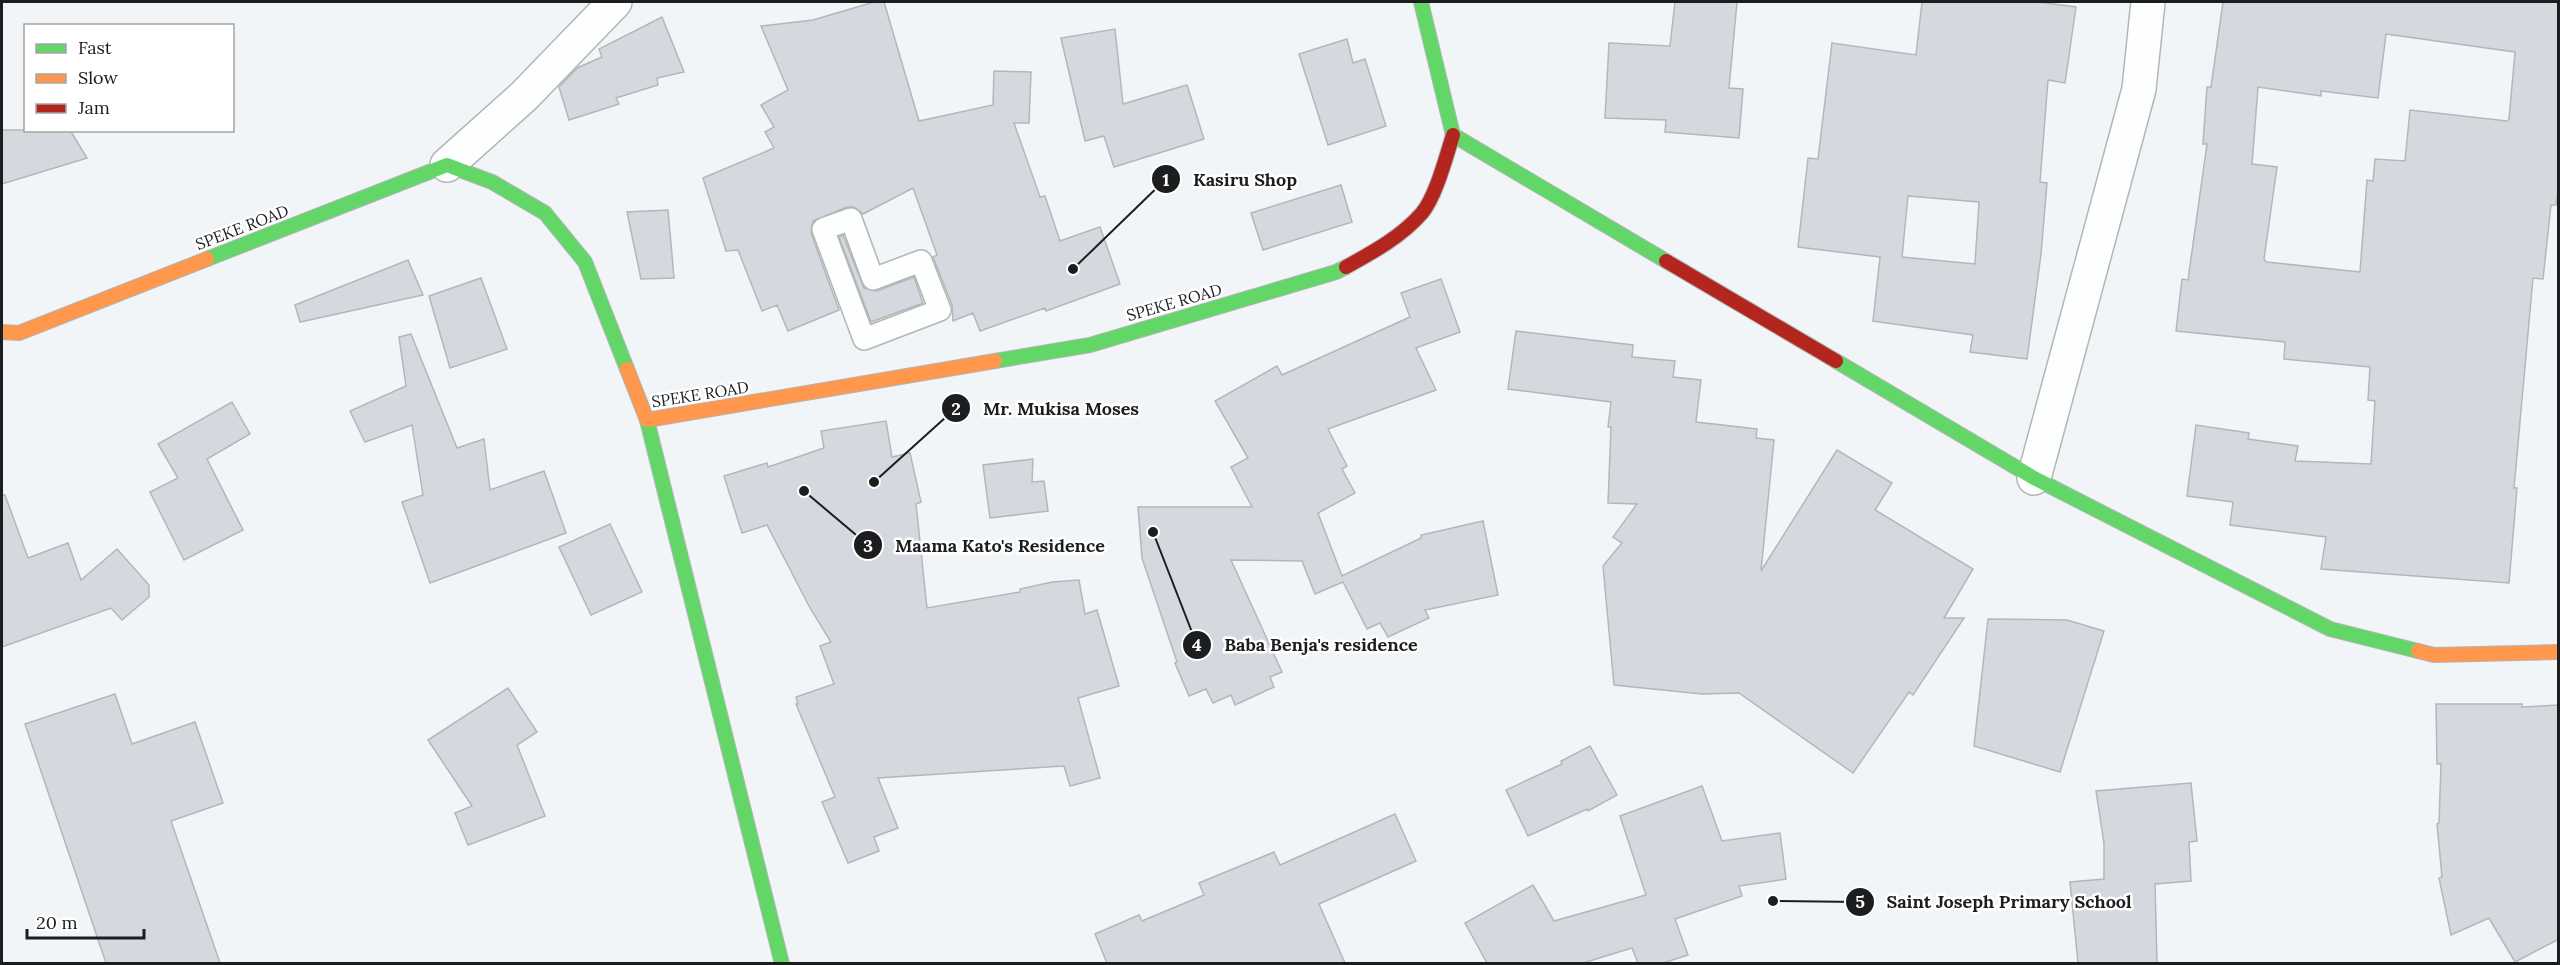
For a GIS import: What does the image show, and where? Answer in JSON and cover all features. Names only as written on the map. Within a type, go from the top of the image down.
[{"type":"street","points":[[447,165],[524,96],[615,2]]},
{"type":"street","points":[[1421,2],[1453,135],[2034,478],[2330,629],[2434,655],[2558,644]]},
{"type":"street","points":[[2034,478],[2139,89],[2148,2]]},
{"type":"street","name":"SPEKE ROAD","points":[[2,332],[19,333],[447,165],[492,182],[545,213],[585,262],[647,420],[1090,345],[1336,272],[1386,245],[1424,212],[1441,174],[1453,135]]},
{"type":"street","points":[[647,420],[782,963]]},
{"type":"lane","points":[[851,219],[873,279],[921,261],[940,310],[864,339],[823,229],[851,219]]},
{"type":"building","points":[[874,2],[884,2],[919,121],[993,105],[994,71],[1031,72],[1029,123],[1014,123],[1040,197],[1045,196],[1060,241],[1100,227],[1120,284],[1046,311],[1045,308],[980,331],[973,313],[953,321],[952,305],[933,257],[937,255],[913,188],[863,214],[854,207],[847,207],[813,221],[811,233],[839,310],[788,331],[777,305],[762,311],[738,250],[726,251],[703,178],[774,148],[765,132],[774,127],[761,105],[788,90],[761,26],[813,20]]},
{"type":"building","points":[[1675,2],[1737,2],[1729,88],[1743,89],[1739,138],[1665,132],[1666,120],[1605,118],[1609,43],[1670,46]]},
{"type":"building","points":[[1922,2],[2038,2],[2076,7],[2065,83],[2048,80],[2040,182],[2047,183],[2041,254],[2027,359],[1970,352],[1973,335],[1873,321],[1880,257],[1798,247],[1808,158],[1818,159],[1832,43],[1916,55]],"holes":[[[1908,196],[1979,202],[1975,264],[1902,257]]]},
{"type":"building","points":[[2223,2],[2559,2],[2559,183],[2556,205],[2551,205],[2543,279],[2533,278],[2514,488],[2517,488],[2509,583],[2321,569],[2326,537],[2230,525],[2233,502],[2187,496],[2196,425],[2249,433],[2248,439],[2298,446],[2295,461],[2371,464],[2375,401],[2368,400],[2370,367],[2284,359],[2285,342],[2176,331],[2182,279],[2188,280],[2207,144],[2203,144],[2207,87],[2211,87]],"holes":[[[2386,34],[2515,52],[2507,121],[2410,110],[2405,161],[2375,159],[2373,181],[2367,180],[2360,272],[2266,262],[2264,259],[2277,167],[2252,164],[2258,87],[2321,96],[2321,91],[2378,98]]]},
{"type":"building","points":[[662,17],[684,72],[657,78],[658,85],[616,98],[619,104],[569,120],[559,87],[577,68],[602,57],[599,49]]},
{"type":"building","points":[[1115,29],[1123,104],[1187,85],[1204,139],[1114,167],[1104,136],[1085,141],[1061,38]]},
{"type":"building","points":[[1347,39],[1353,63],[1365,59],[1386,126],[1328,145],[1299,54]]},
{"type":"building","points":[[2,130],[71,132],[87,158],[2,184]]},
{"type":"building","points":[[1341,185],[1352,222],[1263,250],[1251,213]]},
{"type":"building","points":[[668,210],[674,278],[641,279],[627,212]]},
{"type":"building","points":[[843,235],[864,288],[877,291],[914,277],[923,303],[871,322],[839,237]]},
{"type":"building","points":[[408,260],[423,295],[300,322],[295,305]]},
{"type":"building","points":[[481,278],[507,349],[450,368],[429,296]]},
{"type":"building","points":[[1441,279],[1460,332],[1416,348],[1436,390],[1328,429],[1347,466],[1342,469],[1355,493],[1318,513],[1342,576],[1421,538],[1421,535],[1483,521],[1498,595],[1425,610],[1429,618],[1388,637],[1380,623],[1367,629],[1343,582],[1315,594],[1302,561],[1231,560],[1282,672],[1270,677],[1274,687],[1235,705],[1231,695],[1213,703],[1206,689],[1189,696],[1175,663],[1177,662],[1142,558],[1138,507],[1252,507],[1231,467],[1248,458],[1215,401],[1277,366],[1282,375],[1410,317],[1401,293]]},
{"type":"building","points":[[1516,331],[1633,345],[1632,357],[1675,361],[1673,377],[1701,380],[1696,422],[1757,429],[1756,438],[1774,440],[1761,571],[1837,450],[1892,483],[1875,510],[1973,569],[1944,618],[1964,618],[1913,695],[1909,692],[1853,773],[1739,693],[1702,694],[1614,685],[1603,566],[1622,543],[1613,537],[1637,504],[1608,503],[1611,427],[1608,427],[1611,402],[1508,389]]},
{"type":"building","points":[[411,334],[457,448],[484,439],[490,490],[544,471],[566,533],[430,583],[402,502],[423,495],[412,425],[365,442],[350,411],[406,386],[399,337]]},
{"type":"building","points":[[232,402],[250,434],[207,459],[243,530],[184,560],[150,492],[178,478],[158,444]]},
{"type":"building","points":[[886,421],[892,457],[910,453],[921,502],[916,504],[927,608],[1020,592],[1020,589],[1052,582],[1079,580],[1085,614],[1097,610],[1119,686],[1078,698],[1100,778],[1070,786],[1064,766],[878,778],[898,828],[874,837],[879,851],[848,863],[822,802],[835,797],[796,704],[798,704],[796,697],[834,684],[820,646],[831,642],[810,608],[767,525],[742,533],[724,476],[767,463],[768,467],[824,448],[821,431]]},
{"type":"building","points":[[1033,459],[1032,482],[1044,481],[1048,511],[990,518],[983,465]]},
{"type":"building","points":[[2,495],[5,495],[28,558],[68,543],[81,580],[117,549],[149,585],[149,597],[122,620],[111,608],[2,647]]},
{"type":"building","points":[[610,524],[642,592],[591,615],[559,547]]},
{"type":"building","points":[[1988,619],[2067,620],[2104,631],[2060,772],[1974,746]]},
{"type":"building","points":[[508,688],[537,732],[517,745],[545,816],[468,845],[455,813],[472,806],[428,740]]},
{"type":"building","points":[[115,694],[132,744],[195,722],[223,803],[171,821],[220,963],[106,963],[25,724]]},
{"type":"building","points":[[2436,704],[2522,704],[2522,707],[2559,705],[2559,939],[2515,962],[2489,918],[2451,935],[2439,878],[2442,877],[2437,824],[2439,823],[2441,764],[2437,764]]},
{"type":"building","points":[[1590,746],[1617,795],[1588,811],[1587,809],[1528,836],[1506,790],[1562,764],[1561,761]]},
{"type":"building","points":[[2191,783],[2197,841],[2189,842],[2191,881],[2155,884],[2157,963],[2078,963],[2070,882],[2104,879],[2104,843],[2096,791]]},
{"type":"building","points":[[1702,786],[1722,841],[1780,833],[1786,879],[1739,886],[1742,896],[1675,919],[1688,955],[1663,963],[1638,963],[1632,948],[1583,963],[1487,963],[1465,923],[1533,885],[1554,921],[1646,895],[1620,816]]},
{"type":"building","points":[[1395,814],[1416,861],[1319,904],[1345,963],[1107,963],[1095,934],[1139,915],[1142,921],[1204,895],[1199,883],[1274,852],[1280,865]]},
{"type":"traffic: fast","points":[[1421,2],[1453,135],[1666,261]]},
{"type":"traffic: fast","points":[[207,259],[447,165],[492,182],[545,213],[585,262],[627,369]]},
{"type":"traffic: fast","points":[[995,361],[1090,345],[1336,272],[1346,267]]},
{"type":"traffic: fast","points":[[1836,361],[2034,478],[2330,629],[2418,651]]},
{"type":"traffic: fast","points":[[647,420],[782,964]]},
{"type":"traffic: slow","points":[[2,332],[19,333],[207,259]]},
{"type":"traffic: slow","points":[[627,369],[647,420],[995,361]]},
{"type":"traffic: slow","points":[[2418,651],[2434,655],[2558,652]]},
{"type":"traffic: jam","points":[[1346,267],[1396,237],[1422,213],[1436,187],[1453,135]]},
{"type":"traffic: jam","points":[[1666,261],[1836,361]]},
{"type":"place","name":"Kasiru Shop","points":[[1073,269]]},
{"type":"place","name":"Mr. Mukisa Moses","points":[[874,482]]},
{"type":"place","name":"Maama Kato's Residence","points":[[804,491]]},
{"type":"place","name":"Baba Benja's residence","points":[[1153,532]]},
{"type":"place","name":"Saint Joseph Primary School","points":[[1773,901]]}]
